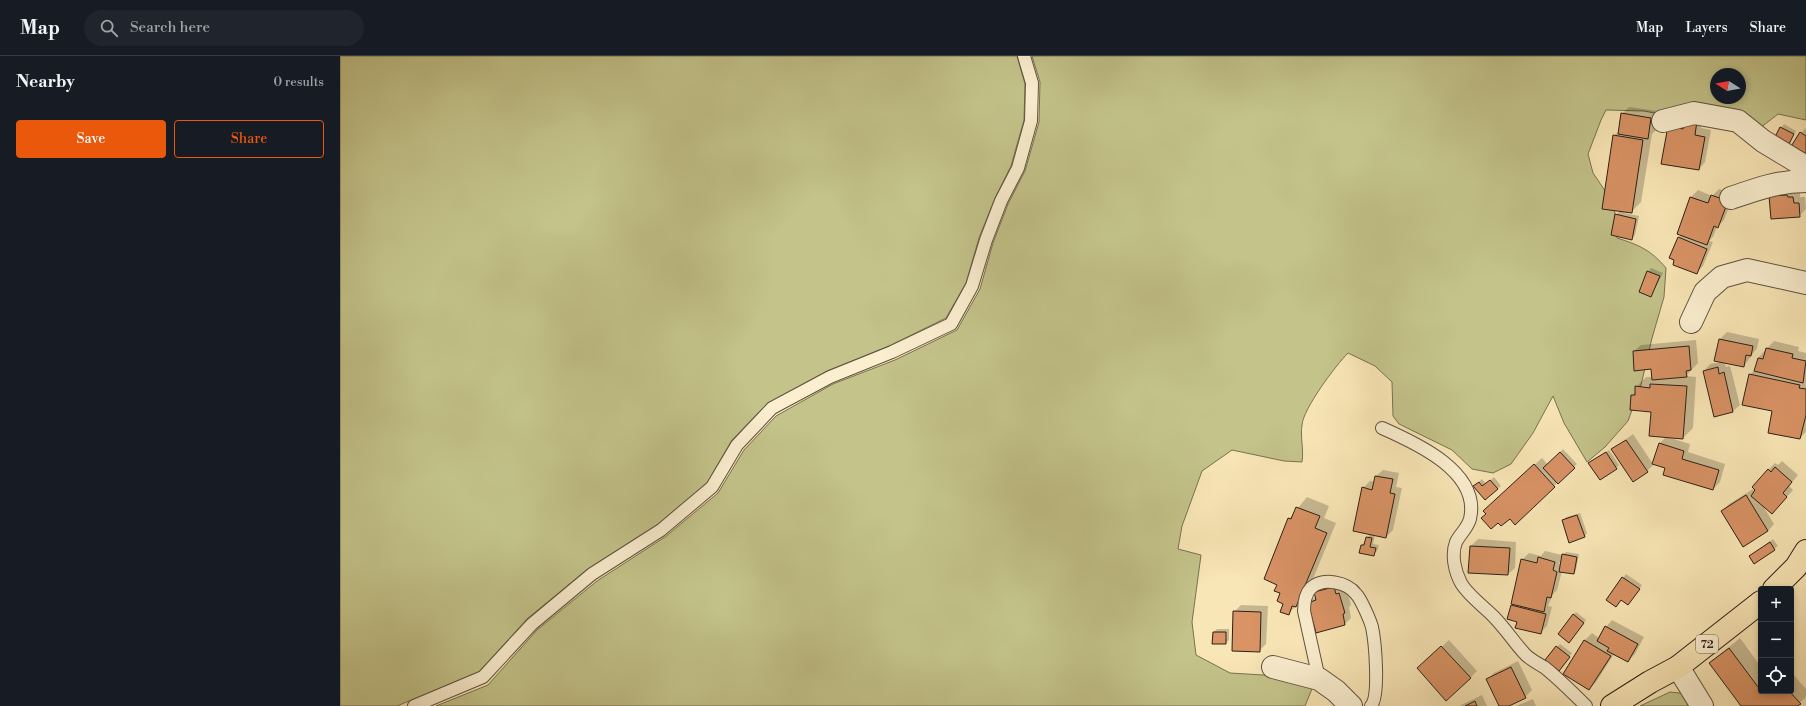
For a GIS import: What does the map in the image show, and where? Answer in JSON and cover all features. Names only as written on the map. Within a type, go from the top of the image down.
[{"type":"main road","points":[[1777,586],[1796,567],[1806,551]]},
{"type":"main road","name":"72","points":[[1612,706],[1650,682],[1678,667],[1758,604]]},
{"type":"street","points":[[1663,122],[1694,113],[1738,121],[1763,141],[1806,167]]},
{"type":"street","points":[[1731,198],[1764,186],[1786,181],[1806,181]]},
{"type":"street","points":[[1691,322],[1705,292],[1722,277],[1747,270],[1806,283]]},
{"type":"street","points":[[1273,667],[1319,680],[1336,691],[1351,706]]},
{"type":"street","points":[[1678,667],[1702,706]]},
{"type":"lane","points":[[414,706],[483,678],[532,624],[592,574],[661,530],[712,487],[737,445],[772,408],[830,377],[892,352],[951,324],[972,286],[986,240],[1001,201],[1018,168],[1031,121],[1032,83],[1024,56]]},
{"type":"lane","points":[[1382,428],[1434,453],[1455,472],[1468,493],[1472,504],[1469,520],[1463,534],[1456,542],[1454,554],[1455,567],[1462,584],[1505,628],[1525,654],[1543,667],[1586,706]]},
{"type":"lane","points":[[1319,680],[1304,611],[1304,602],[1310,588],[1318,583],[1330,582],[1342,584],[1356,593],[1372,627],[1377,689],[1371,706]]},
{"type":"green space","points":[[340,56],[1017,56],[1025,84],[1024,120],[1011,166],[995,198],[979,238],[966,283],[946,318],[889,346],[827,371],[767,404],[732,440],[707,483],[657,525],[588,569],[527,619],[479,672],[397,706],[340,706]]},
{"type":"green space","points":[[1032,56],[1806,56],[1806,120],[1778,114],[1755,132],[1644,111],[1606,110],[1588,154],[1593,173],[1614,204],[1617,238],[1632,243],[1650,252],[1666,268],[1664,297],[1652,338],[1641,385],[1628,421],[1605,447],[1587,462],[1564,423],[1553,396],[1533,433],[1511,464],[1493,473],[1472,469],[1452,450],[1399,424],[1393,416],[1392,382],[1375,366],[1348,353],[1314,398],[1304,418],[1302,425],[1302,462],[1284,461],[1232,450],[1202,471],[1182,526],[1178,549],[1201,555],[1192,622],[1196,655],[1230,673],[1279,676],[1314,684],[1305,706],[436,706],[488,685],[537,630],[597,581],[665,537],[718,493],[744,450],[776,416],[833,384],[895,360],[957,330],[980,289],[993,243],[1008,204],[1025,171],[1039,122],[1040,82]]},
{"type":"green space","points":[[1670,692],[1688,694],[1695,706],[1640,706]]},
{"type":"building","points":[[1621,113],[1651,118],[1648,139],[1618,134]]},
{"type":"building","points":[[1684,118],[1697,121],[1695,135],[1705,137],[1699,170],[1661,164],[1668,126],[1683,129]]},
{"type":"building","points":[[1780,127],[1794,134],[1788,146],[1774,139]]},
{"type":"building","points":[[1800,132],[1806,136],[1806,158],[1790,148]]},
{"type":"building","points":[[1613,135],[1643,140],[1632,213],[1602,209]]},
{"type":"building","points":[[1711,195],[1728,201],[1718,228],[1714,226],[1707,245],[1677,234],[1690,197],[1708,203]]},
{"type":"building","points":[[1787,195],[1788,197],[1793,197],[1794,203],[1799,203],[1800,217],[1771,219],[1769,196]]},
{"type":"building","points":[[1615,214],[1636,219],[1632,240],[1611,235]]},
{"type":"building","points":[[1678,237],[1707,249],[1697,274],[1673,265],[1674,260],[1669,258]]},
{"type":"building","points":[[1647,271],[1660,276],[1651,297],[1639,292]]},
{"type":"building","points":[[1719,339],[1753,346],[1751,356],[1746,355],[1744,367],[1714,361]]},
{"type":"building","points":[[1689,346],[1691,370],[1686,371],[1687,377],[1652,380],[1651,369],[1634,371],[1633,351]]},
{"type":"building","points":[[1766,348],[1793,354],[1792,358],[1806,361],[1803,383],[1754,371],[1758,358],[1763,359]]},
{"type":"building","points":[[1718,367],[1719,374],[1724,372],[1733,412],[1714,417],[1703,371]]},
{"type":"building","points":[[1749,374],[1800,385],[1799,388],[1806,389],[1806,415],[1800,439],[1768,433],[1772,411],[1742,405]]},
{"type":"building","points":[[1650,384],[1687,386],[1683,439],[1649,436],[1651,412],[1630,410],[1631,395],[1635,395],[1635,386],[1650,388]]},
{"type":"building","points":[[1626,440],[1648,472],[1633,482],[1611,449]]},
{"type":"building","points":[[1659,443],[1684,451],[1682,459],[1719,470],[1713,490],[1663,475],[1665,468],[1652,464]]},
{"type":"building","points":[[1560,452],[1575,468],[1558,484],[1543,468]]},
{"type":"building","points":[[1606,452],[1617,469],[1600,480],[1588,463]]},
{"type":"building","points":[[1534,464],[1555,487],[1515,525],[1510,519],[1501,526],[1498,523],[1491,529],[1481,518],[1486,514],[1483,511]]},
{"type":"building","points":[[1775,467],[1792,482],[1783,493],[1787,497],[1772,514],[1751,496],[1755,490],[1752,487],[1768,469],[1771,472]]},
{"type":"building","points":[[1375,476],[1393,479],[1390,493],[1395,494],[1386,538],[1353,531],[1362,487],[1372,490]]},
{"type":"building","points":[[1490,480],[1498,489],[1485,500],[1473,486],[1479,482],[1482,486]]},
{"type":"building","points":[[1746,495],[1768,531],[1743,547],[1721,511]]},
{"type":"building","points":[[1296,507],[1320,516],[1315,528],[1327,533],[1296,607],[1292,606],[1289,615],[1280,612],[1283,604],[1277,601],[1280,593],[1274,591],[1277,585],[1264,579],[1288,518],[1291,519]]},
{"type":"building","points":[[1577,515],[1585,537],[1569,543],[1562,520]]},
{"type":"building","points":[[1366,537],[1372,538],[1370,547],[1376,548],[1374,556],[1359,553],[1361,545],[1364,545]]},
{"type":"building","points":[[1770,542],[1775,550],[1754,564],[1749,556]]},
{"type":"building","points":[[1470,546],[1510,548],[1508,575],[1468,573]]},
{"type":"building","points":[[1562,554],[1577,557],[1574,574],[1559,572]]},
{"type":"building","points":[[1538,557],[1555,562],[1553,570],[1557,572],[1551,598],[1547,597],[1544,612],[1511,604],[1521,559],[1537,563]]},
{"type":"building","points":[[1622,577],[1640,589],[1628,605],[1621,600],[1616,607],[1606,600]]},
{"type":"building","points":[[1334,587],[1336,594],[1339,593],[1345,613],[1343,614],[1345,625],[1316,633],[1308,603],[1316,600],[1314,592]]},
{"type":"building","points":[[1511,605],[1546,614],[1541,634],[1515,628],[1517,622],[1507,619]]},
{"type":"building","points":[[1233,611],[1261,612],[1260,652],[1232,651]]},
{"type":"building","points":[[1573,614],[1584,623],[1569,643],[1558,634]]},
{"type":"building","points":[[1605,626],[1638,644],[1628,662],[1607,651],[1609,648],[1597,641]]},
{"type":"building","points":[[1213,632],[1226,632],[1226,644],[1212,644]]},
{"type":"building","points":[[1584,640],[1611,656],[1589,690],[1563,674]]},
{"type":"building","points":[[1441,646],[1471,678],[1446,701],[1417,668]]},
{"type":"building","points":[[1556,646],[1570,657],[1559,671],[1545,660]]},
{"type":"building","points":[[1729,648],[1758,687],[1758,694],[1792,694],[1801,704],[1797,706],[1741,706],[1709,663]]},
{"type":"building","points":[[1511,667],[1526,698],[1509,706],[1499,706],[1486,679]]},
{"type":"building","points":[[1475,701],[1477,706],[1465,706]]}]
